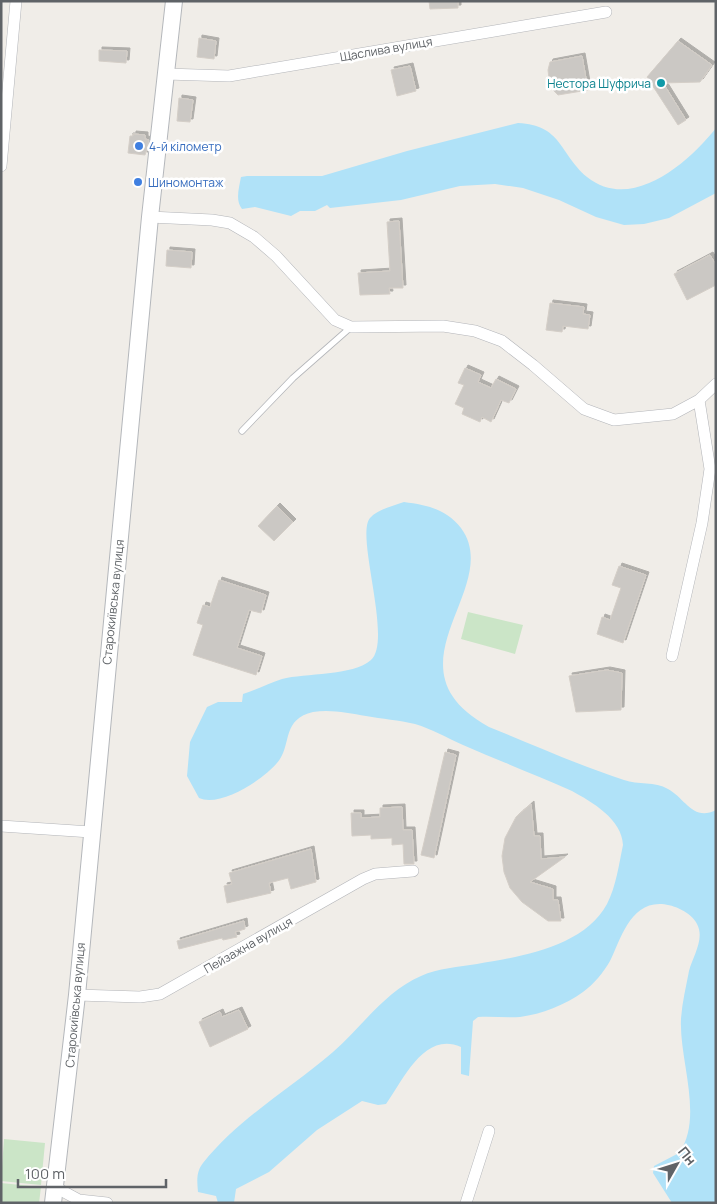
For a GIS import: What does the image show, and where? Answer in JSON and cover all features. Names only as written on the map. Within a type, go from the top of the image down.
[{"type":"street","points":[[1,166],[16,1]]},
{"type":"street","name":"Старокиївська вулиця","points":[[54,1195],[77,995],[150,217],[174,1]]},
{"type":"street","name":"Щаслива вулиця","points":[[166,74],[229,76],[606,12]]},
{"type":"street","points":[[150,217],[212,220],[230,224],[254,237],[269,249],[335,320],[351,327],[443,326],[475,331],[502,341],[584,409],[614,420],[673,414],[699,400],[716,384]]},
{"type":"street","points":[[672,656],[702,523],[710,469],[699,400]]},
{"type":"street","points":[[1,826],[91,832]]},
{"type":"street","name":"Пейзажна вулиця","points":[[77,995],[140,998],[160,994],[363,878],[375,874],[413,871]]},
{"type":"street","points":[[466,1203],[489,1131]]},
{"type":"street","points":[[54,1195],[107,1203]]},
{"type":"lane","points":[[242,431],[293,378],[351,327]]},
{"type":"green space","points":[[468,612],[523,625],[515,654],[461,639]]},
{"type":"green space","points":[[4,1139],[45,1143],[41,1185],[1,1181]]},
{"type":"green space","points":[[1,1183],[41,1187],[39,1203],[1,1203]]},
{"type":"water","points":[[518,123],[532,125],[552,135],[587,177],[604,187],[622,189],[640,186],[658,179],[675,168],[691,155],[716,128],[716,193],[669,218],[644,224],[624,225],[596,217],[559,200],[523,188],[495,184],[460,186],[401,200],[330,208],[327,205],[315,211],[300,211],[291,216],[255,207],[242,209],[239,202],[238,194],[241,177],[322,176],[407,151]]},
{"type":"water","points":[[404,502],[436,509],[449,516],[461,528],[470,551],[469,576],[444,653],[445,679],[458,704],[489,727],[607,774],[629,781],[652,784],[668,789],[695,811],[708,813],[716,810],[716,1203],[672,1203],[653,1173],[654,1166],[679,1153],[686,1139],[690,1123],[689,1088],[681,1035],[681,1019],[689,971],[698,948],[700,936],[697,924],[691,916],[677,908],[662,904],[651,905],[634,915],[604,970],[591,985],[576,997],[537,1014],[520,1017],[478,1017],[473,1021],[469,1076],[461,1074],[461,1047],[448,1044],[436,1046],[425,1052],[416,1061],[386,1104],[378,1105],[362,1101],[317,1130],[269,1172],[236,1189],[234,1203],[218,1203],[216,1196],[198,1192],[197,1180],[199,1170],[217,1147],[249,1118],[317,1066],[396,991],[421,976],[434,971],[512,958],[549,948],[567,940],[583,931],[597,919],[607,904],[615,883],[623,845],[617,827],[605,812],[572,791],[415,724],[333,711],[319,711],[303,715],[292,725],[280,759],[255,782],[231,795],[219,799],[208,800],[199,798],[187,776],[190,742],[207,707],[218,702],[242,702],[243,694],[282,679],[353,669],[371,660],[377,649],[378,632],[367,545],[367,528],[370,518],[377,512]]},
{"type":"building","points":[[429,1],[458,1],[458,8],[430,9]]},
{"type":"building","points":[[199,38],[216,41],[214,59],[197,57]]},
{"type":"building","name":"Нестора Шуфрича","points":[[678,41],[712,65],[700,82],[663,83],[686,120],[678,125],[647,77]]},
{"type":"building","points":[[99,50],[127,51],[126,63],[99,61]]},
{"type":"building","points":[[582,56],[588,90],[558,95],[550,87],[548,70],[550,62]]},
{"type":"building","points":[[410,66],[416,91],[397,96],[391,70]]},
{"type":"building","points":[[179,98],[193,100],[190,122],[177,121]]},
{"type":"building","name":"4-й кілометр","points":[[133,134],[145,135],[145,139],[149,140],[145,155],[128,153],[130,136],[133,136]]},
{"type":"building","points":[[399,221],[403,288],[389,288],[390,294],[360,295],[358,273],[390,271],[387,222]]},
{"type":"building","points":[[167,250],[192,252],[191,268],[166,266]]},
{"type":"building","points":[[710,255],[716,265],[716,285],[687,300],[674,274]]},
{"type":"building","points":[[550,303],[584,307],[583,314],[590,315],[588,329],[563,326],[562,332],[546,330]]},
{"type":"building","points":[[465,368],[481,375],[478,382],[491,388],[496,379],[516,389],[509,403],[501,400],[491,422],[482,417],[480,422],[462,414],[464,408],[455,404],[464,385],[458,383]]},
{"type":"building","points":[[277,506],[293,522],[274,541],[258,526]]},
{"type":"building","points":[[619,566],[646,575],[623,643],[597,634],[602,617],[610,620],[621,588],[612,585]]},
{"type":"building","points":[[219,580],[266,595],[261,613],[249,610],[237,648],[262,656],[256,675],[193,655],[203,625],[197,623],[203,605],[210,607]]},
{"type":"building","points":[[607,670],[622,673],[621,710],[576,712],[569,676]]},
{"type":"building","points":[[445,752],[456,755],[434,858],[421,855]]},
{"type":"building","points":[[531,804],[534,836],[540,836],[541,859],[565,857],[530,882],[553,889],[553,900],[558,900],[561,921],[548,921],[522,902],[510,888],[504,872],[502,856],[505,838],[516,817]]},
{"type":"building","points":[[402,807],[403,830],[412,830],[414,864],[404,864],[403,844],[392,845],[392,838],[371,839],[371,835],[352,836],[351,813],[361,813],[361,818],[380,817],[380,808]]},
{"type":"building","points":[[311,849],[316,882],[291,889],[288,878],[269,883],[271,893],[227,903],[224,886],[232,884],[229,873]]},
{"type":"building","points":[[244,921],[245,929],[235,932],[237,937],[223,940],[222,938],[179,949],[177,941]]},
{"type":"building","points":[[239,1010],[248,1029],[210,1047],[199,1022],[220,1012],[222,1017]]},
{"type":"place","name":"Нестора Шуфрича","points":[[661,83]]},
{"type":"place","name":"4-й кілометр","points":[[139,146]]},
{"type":"place","name":"Шиномонтаж","points":[[138,182]]}]
